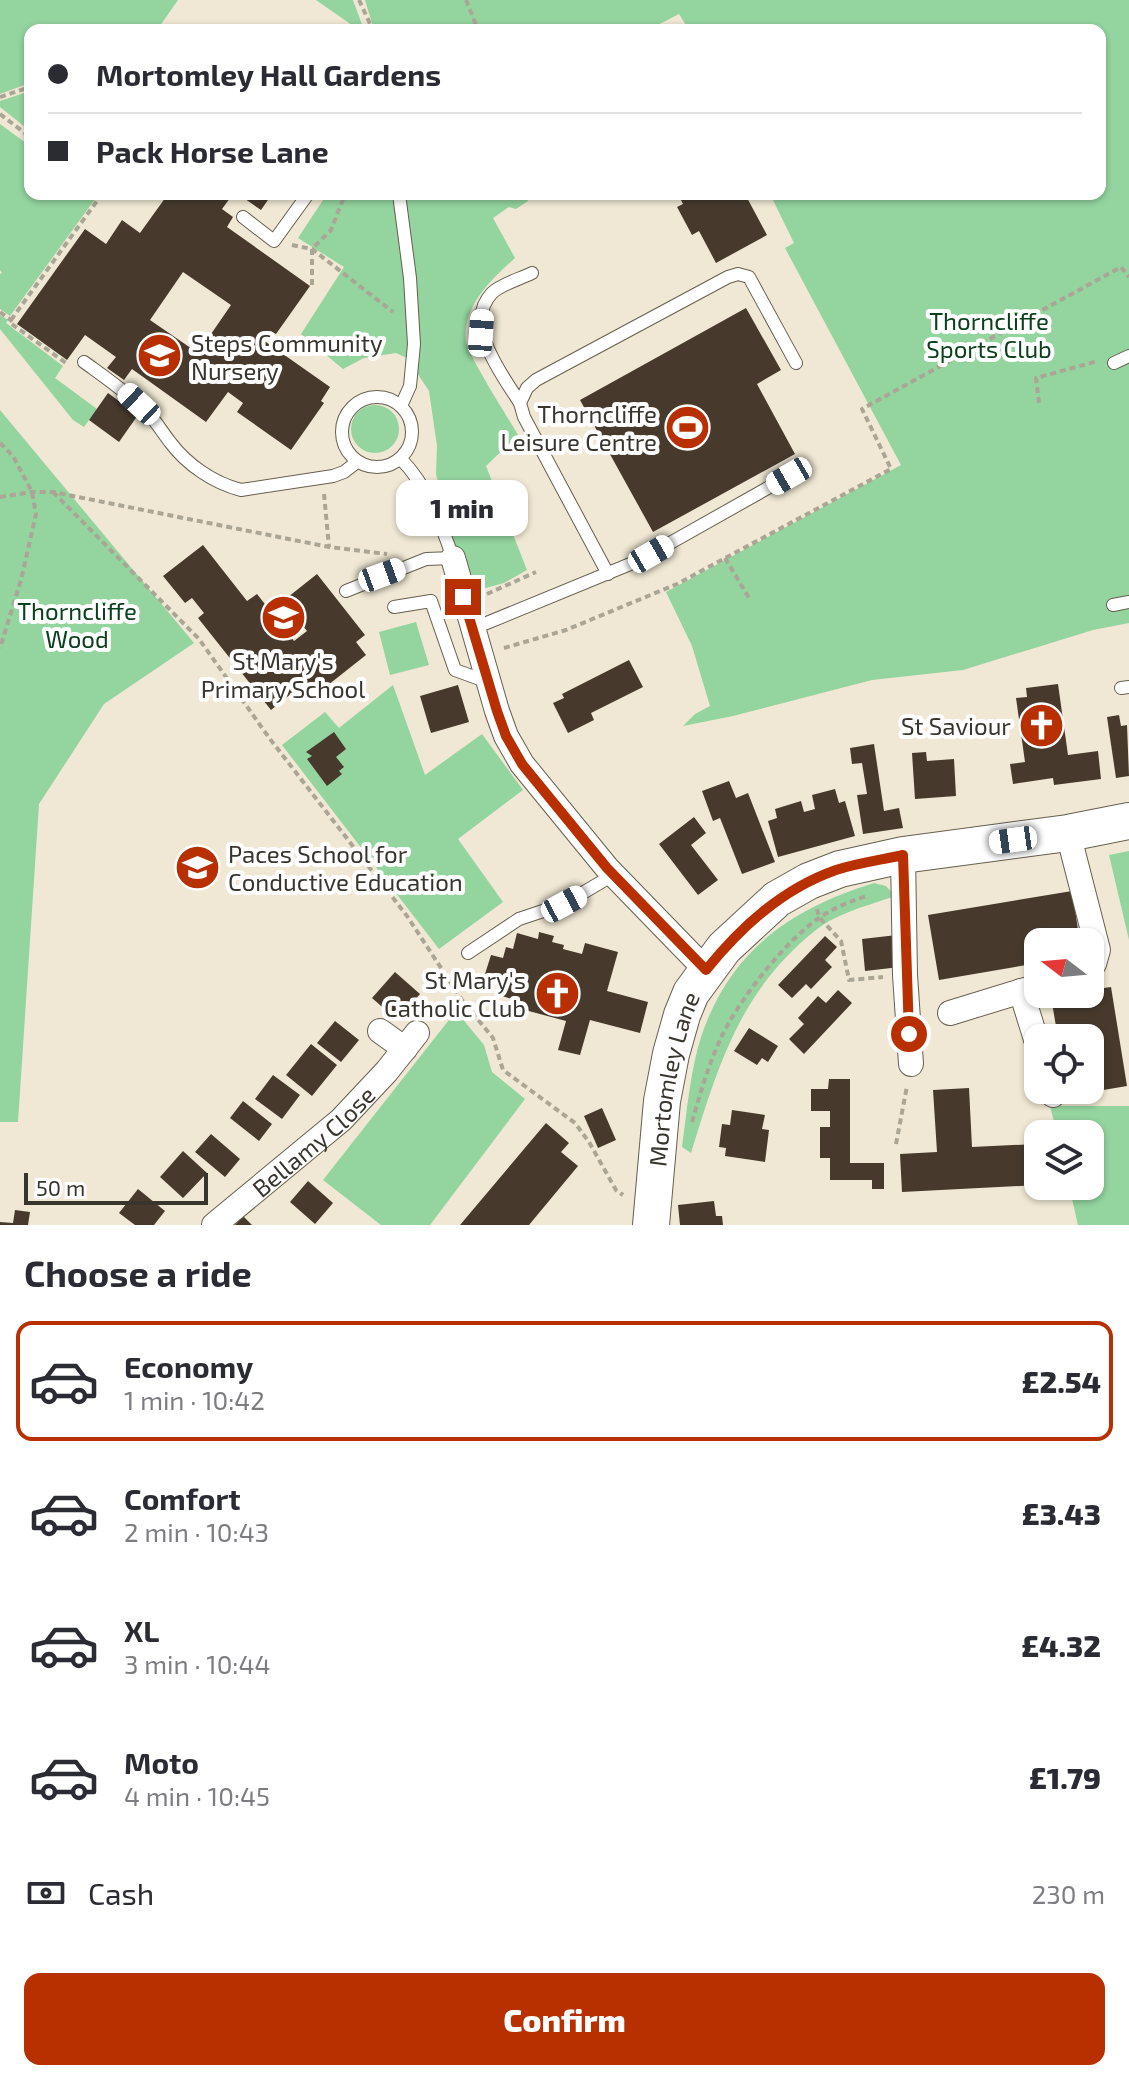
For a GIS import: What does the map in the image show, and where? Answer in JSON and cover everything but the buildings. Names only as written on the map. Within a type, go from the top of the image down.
[{"type":"street","points":[[453,558],[479,656],[506,736],[522,764],[613,875],[706,970]]},
{"type":"street","name":"Mortomley Lane","points":[[652,1221],[662,1101],[682,1015],[691,993],[724,948],[777,899],[809,881],[840,869],[903,870],[1129,821]]},
{"type":"street","points":[[1068,833],[1092,928]]},
{"type":"street","points":[[903,870],[911,1064]]},
{"type":"street","points":[[950,1013],[1024,991]]},
{"type":"street","name":"Bellamy Close","points":[[214,1225],[341,1120],[411,1041],[380,1031]]},
{"type":"lane","points":[[243,217],[274,241],[304,200]]},
{"type":"lane","points":[[400,200],[413,328],[410,386],[401,406]]},
{"type":"lane","points":[[532,273],[492,293],[483,309],[481,333],[493,361],[520,403],[540,449],[608,574]]},
{"type":"lane","points":[[520,403],[527,388],[536,380],[738,274],[749,277],[796,363]]},
{"type":"lane","points":[[1114,363],[1129,356]]},
{"type":"lane","points":[[84,362],[127,393],[151,416],[172,445],[208,477],[226,486],[241,490],[322,477],[344,472],[357,462]]},
{"type":"lane","points":[[380,397],[401,406],[412,426],[409,449],[401,459],[380,468],[357,462],[344,444],[342,432],[349,411],[368,398],[380,397]]},
{"type":"lane","points":[[346,591],[426,559],[453,558],[428,495],[416,475],[401,459]]},
{"type":"lane","points":[[472,629],[640,560],[789,476]]},
{"type":"lane","points":[[394,607],[431,601],[455,670],[488,682]]},
{"type":"lane","points":[[1113,605],[1129,602]]},
{"type":"lane","points":[[468,953],[519,919],[613,875]]},
{"type":"path","points":[[359,0],[370,24]]},
{"type":"path","points":[[466,0],[476,24]]},
{"type":"path","points":[[0,97],[24,89]]},
{"type":"path","points":[[0,114],[24,132]]},
{"type":"path","points":[[84,362],[76,370],[9,322],[98,200]]},
{"type":"path","points":[[312,285],[312,249],[331,230],[343,200]]},
{"type":"path","points":[[274,241],[312,249],[413,328]]},
{"type":"path","points":[[479,656],[566,630],[677,584],[891,469],[862,409],[1121,267],[1129,277]]},
{"type":"path","points":[[0,312],[11,320]]},
{"type":"path","points":[[1039,403],[1036,378],[1108,358],[1114,363]]},
{"type":"path","points":[[0,443],[13,456],[32,492],[36,514],[21,580],[0,648]]},
{"type":"path","points":[[322,477],[329,547]]},
{"type":"path","points":[[53,492],[199,639],[270,739],[407,916],[462,1000],[493,1038],[503,1070],[575,1123],[616,1190],[652,1221]]},
{"type":"path","points":[[0,497],[53,492],[329,547],[426,559]]},
{"type":"path","points":[[725,558],[749,598]]},
{"type":"path","points":[[463,597],[492,593],[536,572]]},
{"type":"path","points":[[658,1144],[692,1123],[708,1067],[721,1036],[767,966],[819,917],[903,870]]},
{"type":"path","points":[[809,881],[819,917],[841,941],[849,980],[905,975]]},
{"type":"path","points":[[896,1144],[911,1064]]},
{"type":"green space","points":[[0,0],[178,0],[161,24],[24,24],[24,85],[0,94]]},
{"type":"green space","points":[[316,0],[353,0],[362,24],[350,24]]},
{"type":"green space","name":"Thorncliffe Sports Club","points":[[365,0],[1129,0],[1129,623],[1093,630],[963,670],[872,680],[683,726],[695,714],[710,706],[692,646],[666,592],[901,465],[785,248],[794,243],[773,200],[1106,200],[1106,24],[685,24],[679,14],[660,24],[372,24]]},
{"type":"green space","points":[[24,93],[24,126],[0,107],[0,101]]},
{"type":"green space","points":[[0,124],[24,142],[24,200],[94,200],[10,316],[0,309]]},
{"type":"green space","points":[[323,200],[527,200],[516,209],[509,207],[493,218],[515,258],[480,294],[466,328],[466,341],[473,359],[518,435],[486,466],[527,570],[504,583],[467,593],[436,474],[437,446],[429,391],[407,358],[396,353],[364,358],[343,369],[301,334],[344,267],[298,238]]},
{"type":"green space","points":[[0,315],[8,320],[6,323],[63,366],[55,378],[97,409],[84,427],[73,420],[0,329]]},
{"type":"green space","points":[[375,405],[392,412],[399,429],[392,446],[375,453],[358,446],[351,429],[358,412]]},
{"type":"green space","name":"Thorncliffe Wood","points":[[0,410],[194,643],[104,704],[39,804],[18,1122],[0,1122]]},
{"type":"green space","points":[[416,622],[429,665],[390,675],[379,632]]},
{"type":"green space","points":[[393,685],[425,775],[482,734],[523,790],[458,839],[503,902],[439,949],[282,745],[325,712],[339,728]]},
{"type":"green space","points":[[1129,851],[1129,940],[1109,855]]},
{"type":"green space","points":[[874,883],[886,886],[895,896],[824,924],[790,953],[768,978],[750,1004],[722,1060],[691,1153],[682,1147],[697,1050],[713,1007],[728,980],[746,957],[790,920]]},
{"type":"green space","points":[[456,1011],[484,1045],[492,1072],[525,1099],[430,1225],[381,1225],[323,1180]]},
{"type":"green space","points":[[1050,1106],[1129,1106],[1129,1225],[1078,1225],[1072,1200],[1104,1200],[1104,1120],[1054,1120]]},
{"type":"place","name":"Steps Community Nursery","points":[[160,356]]},
{"type":"place","name":"Thorncliffe Leisure Centre","points":[[688,427]]},
{"type":"place","name":"St Mary's Primary School","points":[[283,618]]},
{"type":"place","name":"St Saviour","points":[[1042,725]]},
{"type":"place","name":"Paces School for Conductive Education","points":[[197,867]]},
{"type":"place","name":"St Mary's Catholic Club","points":[[557,993]]},
{"type":"route","points":[[463,597],[497,711],[506,736],[522,764],[607,868],[706,970],[748,924],[777,899],[809,881],[840,869],[903,855],[909,1034]]}]
